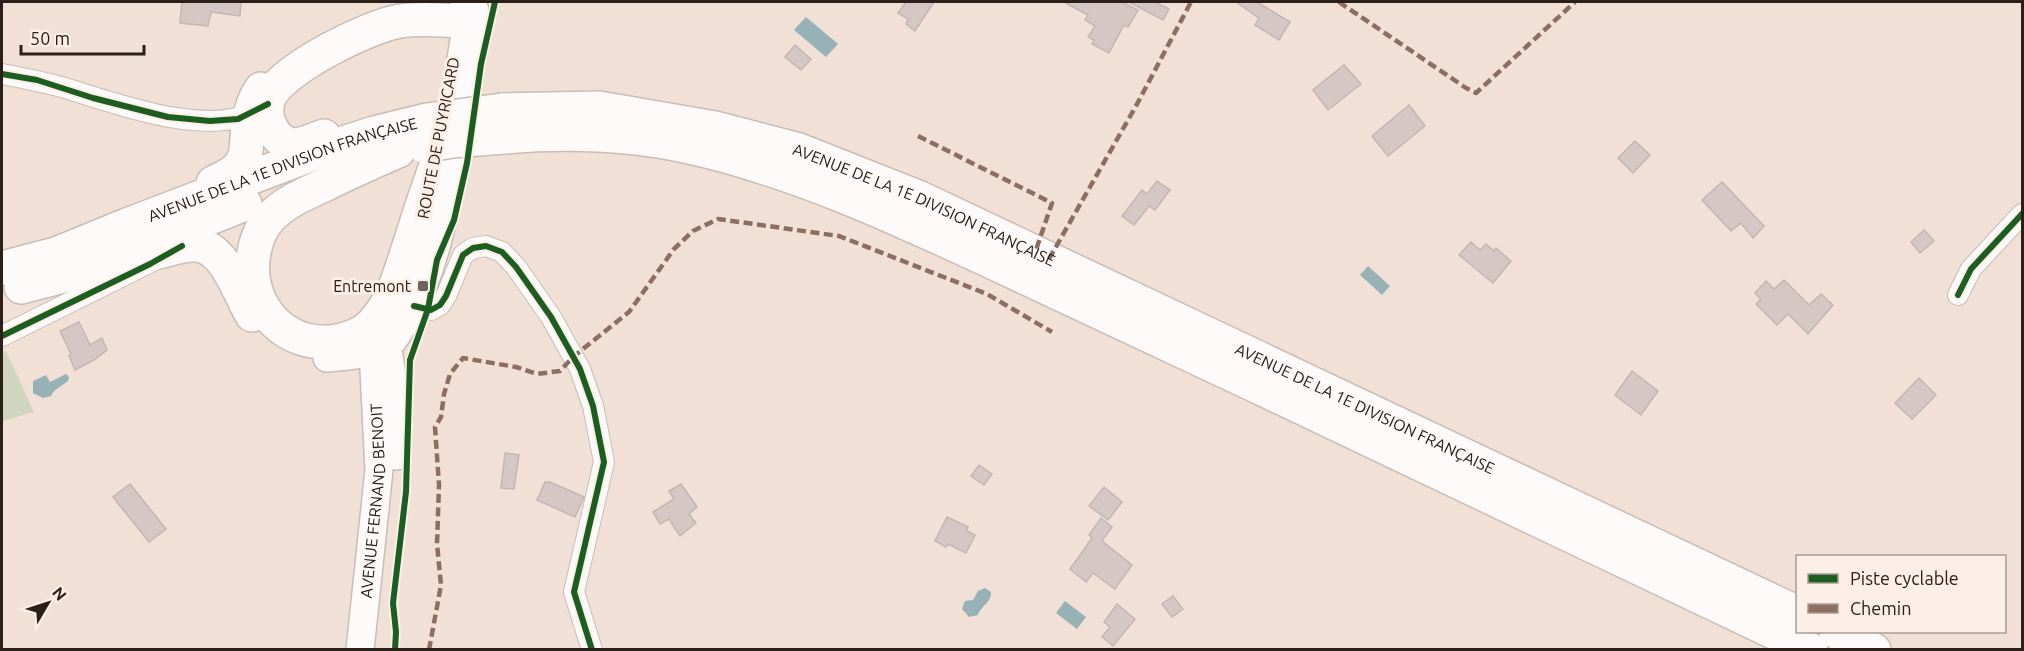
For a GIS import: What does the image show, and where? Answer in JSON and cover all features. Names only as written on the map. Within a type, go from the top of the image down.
[{"type":"highway","points":[[127,225],[234,171],[242,164],[259,109],[259,93],[267,81],[289,60],[404,2]]},
{"type":"highway","points":[[469,6],[447,160],[427,153],[395,116],[294,145],[283,141],[275,133],[266,111],[259,109],[276,88],[301,67],[341,44],[376,28],[469,6]]},
{"type":"highway","name":"AVENUE DE LA 1E DIVISION FRANÇAISE","points":[[502,116],[599,108],[672,119],[758,138],[799,150],[918,197],[1796,613]]},
{"type":"highway","points":[[427,153],[390,299],[383,311],[376,340],[358,335],[345,339],[305,341],[273,321],[263,309],[257,294],[254,279],[255,247],[259,234],[279,209],[298,197],[427,153],[502,116]]},
{"type":"highway","name":"AVENUE DE LA 1E DIVISION FRANÇAISE","points":[[502,116],[534,134],[655,141],[690,147],[761,166],[825,188],[895,217],[1127,324],[1811,650]]},
{"type":"highway","name":"AVENUE DE LA 1E DIVISION FRANÇAISE","points":[[2,268],[56,254],[331,147],[374,133],[427,153]]},
{"type":"highway","name":"AVENUE DE LA 1E DIVISION FRANÇAISE","points":[[2,290],[67,275],[328,171],[427,153]]},
{"type":"highway","points":[[67,275],[182,246],[202,245],[224,263],[255,319],[263,329],[276,340],[308,354],[327,358]]},
{"type":"highway","points":[[1838,633],[1874,650]]},
{"type":"main road","points":[[327,358],[361,355],[376,340],[401,329],[414,306],[423,286],[444,215],[427,153]]},
{"type":"main road","name":"AVENUE FERNAND BENOIT","points":[[360,650],[379,470],[376,340]]},
{"type":"main road","name":"AVENUE FERNAND BENOIT","points":[[371,650],[386,564],[397,448],[395,395],[376,340]]},
{"type":"main road","points":[[327,358],[360,378],[367,387],[376,409]]},
{"type":"street","points":[[2,74],[37,80],[93,98],[168,117],[210,121],[238,119],[259,109]]},
{"type":"street","points":[[1958,295],[1971,269],[2022,214]]},
{"type":"street","points":[[2,336],[182,246]]},
{"type":"street","points":[[414,306],[431,310],[440,305],[463,255],[473,248],[486,246],[502,252],[516,267],[551,317],[580,369],[593,406],[604,462],[574,592],[592,650]]},
{"type":"green space","points":[[6,351],[34,412],[2,421],[2,353]]},
{"type":"water","points":[[806,17],[838,44],[826,57],[794,30]]},
{"type":"water","points":[[1368,266],[1390,286],[1382,295],[1360,275]]},
{"type":"water","points":[[66,374],[69,377],[68,381],[51,396],[43,398],[33,393],[33,381],[46,375],[50,382]]},
{"type":"water","points":[[985,588],[991,592],[989,599],[978,615],[969,617],[962,609],[965,601],[973,600],[978,591]]},
{"type":"water","points":[[1065,601],[1086,617],[1077,629],[1056,613]]},
{"type":"building","points":[[182,2],[241,2],[240,16],[211,12],[208,26],[180,23]]},
{"type":"building","points":[[906,2],[934,2],[915,31],[906,24],[908,19],[898,13]]},
{"type":"building","points":[[1064,2],[1122,2],[1138,10],[1128,27],[1124,25],[1109,53],[1092,44],[1094,40],[1088,37],[1095,26],[1085,20],[1088,15]]},
{"type":"building","points":[[1129,2],[1155,2],[1169,9],[1163,20]]},
{"type":"building","points":[[1236,2],[1257,2],[1290,22],[1279,40],[1255,25],[1259,18]]},
{"type":"building","points":[[795,45],[811,59],[801,70],[785,57]]},
{"type":"building","points":[[1344,65],[1361,84],[1328,110],[1313,90]]},
{"type":"building","points":[[1409,105],[1425,126],[1388,156],[1372,136]]},
{"type":"building","points":[[1635,141],[1650,155],[1633,173],[1618,158]]},
{"type":"building","points":[[1157,181],[1170,190],[1155,210],[1149,206],[1134,225],[1122,216],[1142,190],[1147,194]]},
{"type":"building","points":[[1722,182],[1764,226],[1753,238],[1741,223],[1731,231],[1702,200]]},
{"type":"building","points":[[1924,230],[1934,241],[1920,253],[1911,242]]},
{"type":"building","points":[[1471,242],[1480,250],[1486,244],[1494,251],[1496,248],[1511,261],[1493,283],[1459,255]]},
{"type":"building","points":[[1784,280],[1809,305],[1821,294],[1833,305],[1808,334],[1788,314],[1777,325],[1756,304],[1761,299],[1755,293],[1766,281],[1774,289]]},
{"type":"building","points":[[79,322],[90,345],[102,338],[107,350],[75,370],[69,356],[71,354],[60,331]]},
{"type":"building","points":[[1632,371],[1658,391],[1641,415],[1615,395]]},
{"type":"building","points":[[1919,378],[1936,395],[1912,419],[1895,403]]},
{"type":"building","points":[[505,453],[519,455],[514,489],[501,488]]},
{"type":"building","points":[[979,465],[992,474],[984,485],[971,476]]},
{"type":"building","points":[[545,482],[584,497],[575,517],[537,500]]},
{"type":"building","points":[[130,484],[166,529],[149,542],[113,497]]},
{"type":"building","points":[[681,484],[697,507],[689,514],[696,523],[680,536],[669,519],[660,524],[653,512],[674,499],[669,491]]},
{"type":"building","points":[[1104,487],[1122,502],[1108,520],[1089,506]]},
{"type":"building","points":[[947,517],[968,527],[967,531],[975,535],[966,553],[948,544],[946,547],[935,541]]},
{"type":"building","points":[[1101,518],[1112,527],[1102,541],[1132,565],[1115,589],[1093,573],[1086,582],[1070,569],[1092,538],[1089,535]]},
{"type":"building","points":[[1173,596],[1183,609],[1172,617],[1162,604]]},
{"type":"building","points":[[1117,604],[1135,619],[1113,646],[1102,637],[1110,627],[1104,622]]},
{"type":"marked path","points":[[1049,259],[1136,106],[1191,2]]},
{"type":"marked path","points":[[1339,2],[1476,93],[1575,2]]},
{"type":"marked path","points":[[918,136],[1052,203],[1035,253]]},
{"type":"marked path","points":[[429,650],[441,585],[437,544],[439,485],[435,427],[441,417],[450,374],[463,358],[516,367],[537,374],[560,371],[573,357],[629,312],[674,249],[693,231],[718,219],[839,236],[987,294],[1052,332]]},
{"type":"cycle path","points":[[395,650],[393,603],[406,492],[410,360],[428,309],[437,260],[454,220],[467,163],[481,64],[495,2]]},
{"type":"cycle path","points":[[2,74],[37,80],[93,98],[168,117],[210,121],[238,119],[268,104]]},
{"type":"cycle path","points":[[1958,295],[1971,269],[2022,214]]},
{"type":"cycle path","points":[[2,336],[182,246]]},
{"type":"cycle path","points":[[414,306],[431,310],[440,305],[463,255],[473,248],[486,246],[502,252],[516,267],[551,317],[580,369],[593,406],[604,462],[574,592],[592,650]]},
{"type":"place","name":"Entremont","points":[[423,286]]}]
